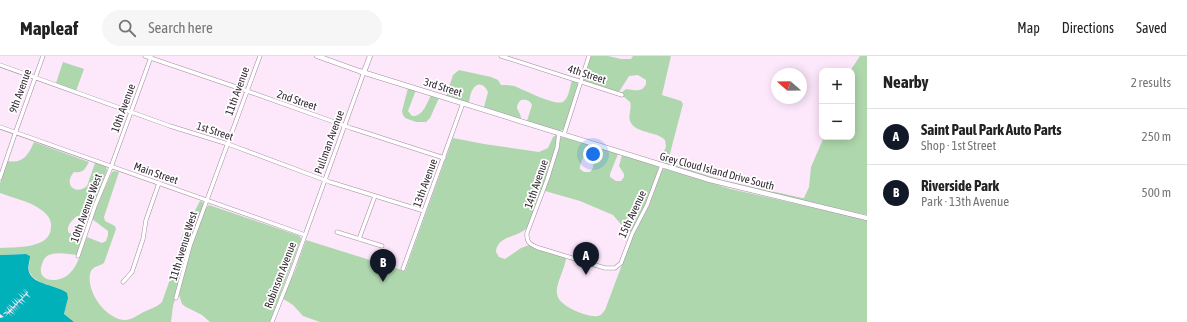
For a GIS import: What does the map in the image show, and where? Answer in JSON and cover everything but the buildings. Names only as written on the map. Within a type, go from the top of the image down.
[{"type":"street","name":"9th Avenue","points":[[0,178],[43,56]]},
{"type":"street","name":"2nd Street","points":[[145,56],[345,126],[444,158]]},
{"type":"street","name":"11th Avenue","points":[[207,200],[260,56]]},
{"type":"street","name":"3rd Street","points":[[317,56],[562,133]]},
{"type":"street","name":"Pullman Avenue","points":[[305,235],[370,56]]},
{"type":"street","name":"4th Street","points":[[501,56],[581,80],[622,95]]},
{"type":"street","name":"14th Avenue","points":[[589,56],[528,231],[527,240],[530,244],[539,248],[603,268],[615,268]]},
{"type":"street","name":"10th Avenue","points":[[111,166],[151,57]]},
{"type":"street","name":"1st Street","points":[[0,65],[131,112],[228,144],[325,180],[424,211]]},
{"type":"street","name":"13th Avenue","points":[[403,269],[463,103]]},
{"type":"street","name":"Main Street","points":[[0,127],[305,235]]},
{"type":"street","name":"Grey Cloud Island Drive South","points":[[562,133],[718,183],[867,218]]},
{"type":"street","name":"15th Avenue","points":[[615,268],[621,262],[632,234],[648,205],[662,165]]},
{"type":"street","name":"10th Avenue West","points":[[78,256],[94,208],[111,166]]},
{"type":"street","points":[[123,282],[132,272],[143,239],[146,220],[159,184]]},
{"type":"street","points":[[360,239],[375,196]]},
{"type":"street","name":"11th Avenue West","points":[[176,298],[189,250],[207,200]]},
{"type":"street","points":[[337,232],[382,246]]},
{"type":"street","name":"Robinson Avenue","points":[[272,322],[305,235]]},
{"type":"green space","points":[[591,56],[608,56],[621,59],[631,59],[633,56],[671,56],[662,95],[681,101],[683,104],[668,163],[722,180],[804,198],[809,187],[811,167],[823,140],[855,140],[855,68],[852,68],[860,56],[867,56],[867,215],[726,183],[659,162],[666,147],[665,140],[657,135],[636,128],[633,125],[630,121],[630,102],[623,96],[624,94],[621,93],[626,89],[642,89],[646,84],[646,80],[638,75],[629,76],[619,92],[585,81],[583,77]]},
{"type":"green space","points":[[63,62],[84,69],[76,91],[56,83]]},
{"type":"green space","points":[[459,70],[491,77],[498,80],[501,85],[514,86],[555,102],[564,101],[568,94],[572,80],[577,82],[578,84],[564,129],[560,131],[527,121],[532,105],[526,100],[521,100],[517,106],[521,119],[484,107],[488,92],[485,87],[481,85],[477,85],[473,89],[469,103],[446,96],[453,75]]},
{"type":"green space","points":[[408,88],[416,90],[408,111],[412,116],[416,116],[422,112],[431,95],[439,98],[430,118],[426,122],[416,122],[405,118],[403,115],[402,111]]},
{"type":"green space","points":[[556,135],[557,141],[552,158],[538,202],[529,224],[522,232],[503,240],[497,247],[496,252],[499,257],[505,259],[521,248],[529,245],[566,258],[557,294],[562,303],[568,307],[581,313],[593,316],[599,316],[605,310],[632,238],[649,206],[662,170],[665,169],[731,189],[867,220],[867,322],[320,322],[303,316],[293,305],[282,298],[295,271],[306,240],[405,271],[453,138],[539,152],[548,148],[553,137]]},
{"type":"green space","points":[[562,137],[589,145],[580,167],[580,169],[584,172],[590,172],[593,168],[591,156],[594,146],[618,154],[610,174],[610,177],[616,181],[621,181],[624,177],[624,174],[619,166],[622,155],[659,167],[647,201],[631,233],[625,229],[613,215],[580,201],[545,191],[560,139]]},
{"type":"green space","points":[[34,142],[89,162],[83,170],[80,172],[74,172],[71,176],[70,184],[75,189],[83,189],[87,186],[95,163],[106,167],[107,170],[89,220],[77,216],[68,226],[69,233],[84,237],[77,255],[62,253],[50,254],[45,258],[42,264],[42,275],[50,280],[66,277],[70,273],[78,261],[87,237],[102,243],[106,241],[108,231],[92,219],[112,172],[119,172],[104,217],[105,221],[115,226],[116,229],[104,263],[92,269],[90,278],[93,294],[98,302],[103,309],[117,318],[124,320],[130,319],[162,302],[175,265],[182,236],[200,201],[203,202],[204,205],[173,306],[171,322],[74,322],[64,314],[67,302],[66,292],[41,282],[33,277],[29,271],[29,255],[0,255],[0,248],[23,247],[39,243],[49,234],[51,221],[44,212],[36,206],[0,193],[0,183],[8,161],[18,161],[25,157]]},
{"type":"green space","points":[[209,205],[300,236],[301,239],[270,322],[210,322],[202,315],[182,304],[179,295],[187,260],[206,208]]},
{"type":"water","points":[[26,254],[30,256],[28,268],[31,276],[35,280],[63,290],[67,293],[68,298],[64,314],[74,322],[0,322],[0,318],[4,317],[0,314],[0,255]]},
{"type":"pier","points":[[23,288],[28,292],[27,294],[31,298],[26,295],[22,299],[26,303],[21,300],[20,301],[24,305],[19,302],[18,303],[17,305],[21,309],[16,305],[15,306],[19,311],[15,307],[14,308],[17,312],[13,308],[12,309],[8,304],[13,307],[15,305],[11,300],[16,304],[17,303],[13,298],[18,302],[19,301],[15,297],[19,300],[22,298],[18,293],[23,297],[24,296],[20,292],[24,295],[26,294],[22,289],[26,293],[27,292]]},
{"type":"pier","points":[[7,305],[12,309],[16,314],[12,310],[11,311],[15,315],[10,312],[9,313],[13,317],[4,309],[8,312],[9,311],[6,306],[10,310],[11,309]]},
{"type":"place","name":"Saint Paul Park Auto Parts","points":[[586,275]]},
{"type":"place","name":"Riverside Park","points":[[383,282]]}]
